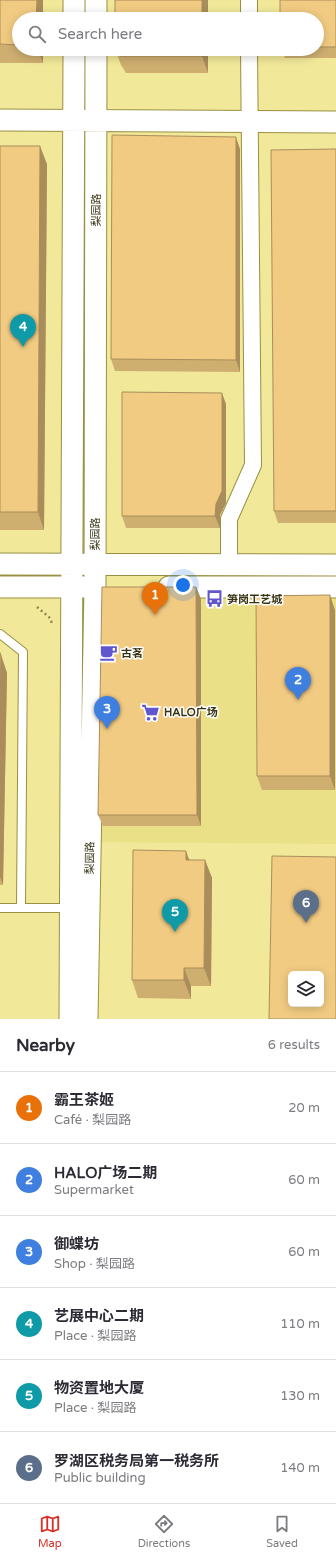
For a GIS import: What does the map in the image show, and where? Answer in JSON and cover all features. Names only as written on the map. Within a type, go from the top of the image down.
[{"type":"street","points":[[74,0],[74,12]]},
{"type":"street","points":[[96,0],[96,12]]},
{"type":"street","points":[[249,0],[249,12]]},
{"type":"street","name":"梨园路","points":[[70,1019],[73,587],[74,56]]},
{"type":"street","name":"梨园路","points":[[87,1019],[103,587],[95,565],[96,56]]},
{"type":"street","points":[[230,564],[229,519],[253,465],[249,56]]},
{"type":"street","points":[[0,120],[336,122]]},
{"type":"street","points":[[0,564],[336,565]]},
{"type":"street","points":[[0,587],[103,587]]},
{"type":"street","points":[[150,587],[336,587]]},
{"type":"lane","points":[[0,634],[23,652],[21,908]]},
{"type":"lane","points":[[0,908],[70,908]]},
{"type":"shaded area","points":[[99,594],[336,596],[336,844],[96,842]]},
{"type":"building","points":[[0,0],[37,0],[36,12],[12,12],[12,45],[0,44]]},
{"type":"building","points":[[115,0],[202,0],[202,12],[115,12]]},
{"type":"building","points":[[280,0],[336,0],[336,47],[324,47],[324,12],[280,12]]},
{"type":"building","points":[[112,135],[236,137],[236,360],[111,359]]},
{"type":"building","points":[[0,146],[40,146],[38,512],[0,512]]},
{"type":"building","points":[[336,149],[336,511],[274,511],[271,150]]},
{"type":"building","points":[[122,392],[222,393],[222,491],[216,504],[215,516],[122,516]]},
{"type":"building","name":"HALO广场","points":[[102,587],[196,587],[197,815],[98,815]]},
{"type":"building","points":[[330,595],[330,776],[257,776],[256,596]]},
{"type":"building","points":[[0,653],[1,656],[0,708]]},
{"type":"building","points":[[133,850],[186,851],[186,860],[205,860],[204,968],[184,968],[184,980],[132,980]]},
{"type":"building","points":[[272,856],[336,857],[336,1019],[269,1019]]},
{"type":"place","name":"艺展中心二期","points":[[23,347]]},
{"type":"place","name":"笋岗工艺城","points":[[214,599]]},
{"type":"place","name":"霸王茶姬","points":[[155,615]]},
{"type":"place","name":"古茗","points":[[108,653]]},
{"type":"place","name":"HALO广场二期","points":[[298,700]]},
{"type":"place","name":"HALO广场","points":[[151,712]]},
{"type":"place","name":"御蝶坊","points":[[107,729]]},
{"type":"place","name":"罗湖区税务局第一税务所","points":[[306,923]]},
{"type":"place","name":"物资置地大厦","points":[[175,932]]}]
